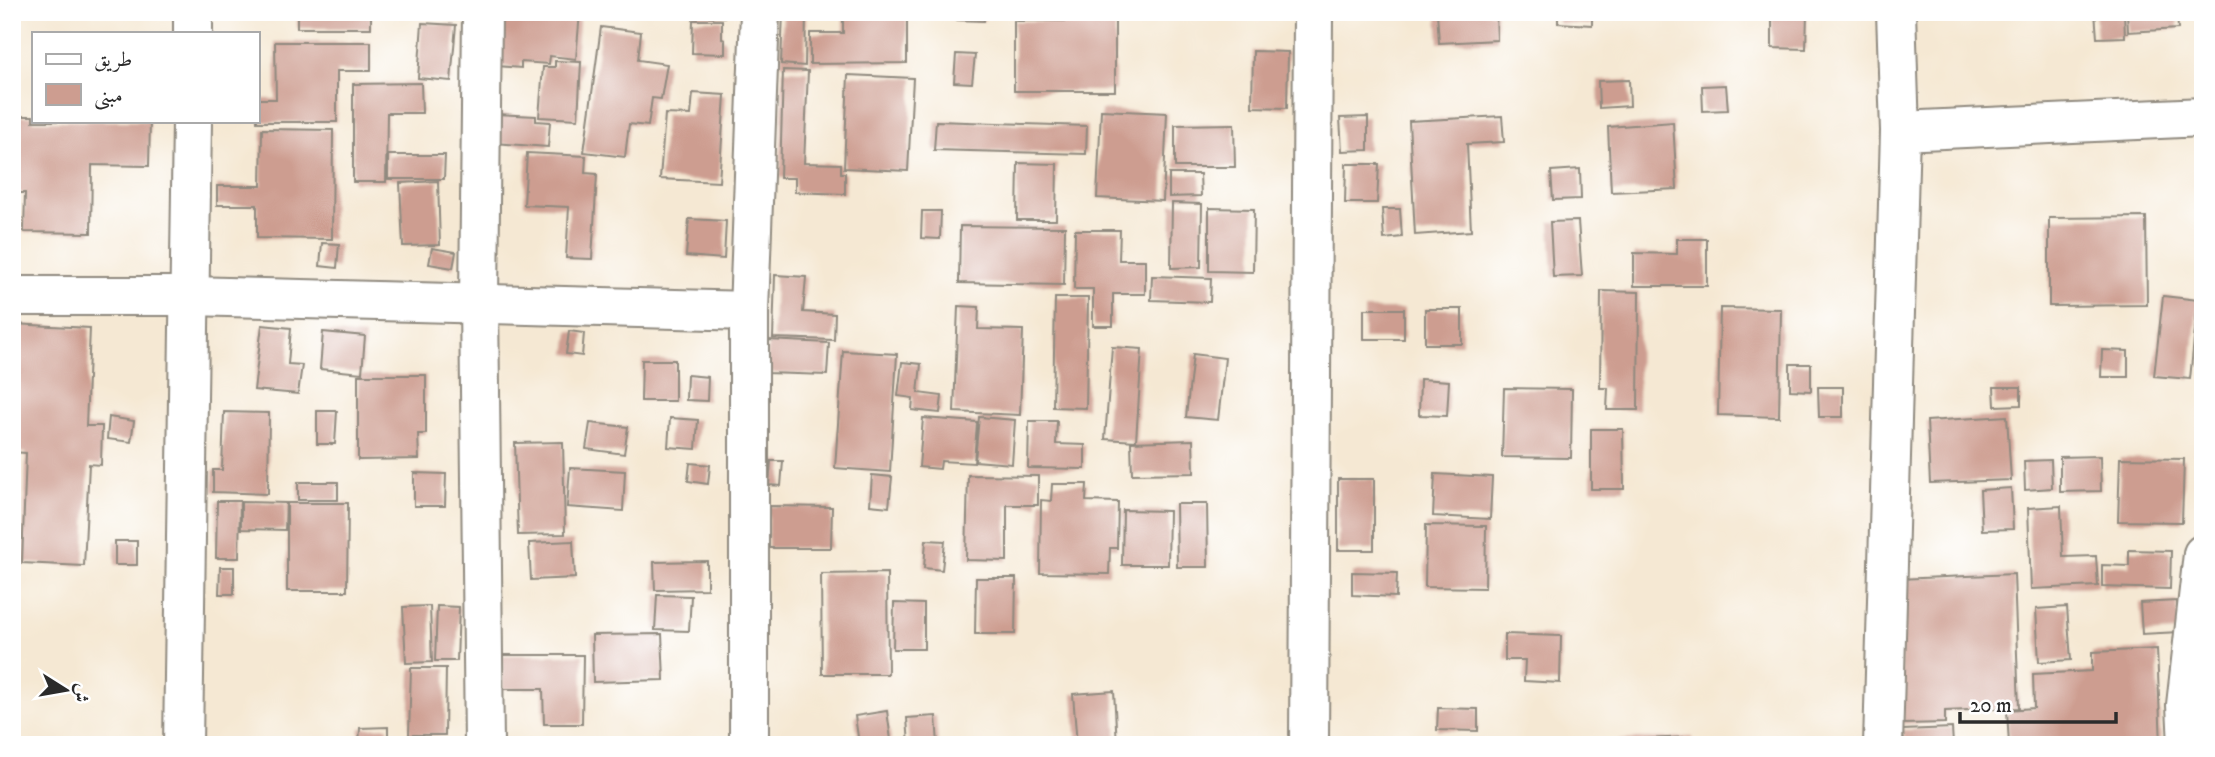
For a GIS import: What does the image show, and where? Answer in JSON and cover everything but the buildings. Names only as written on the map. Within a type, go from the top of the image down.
[{"type":"street","points":[[193,12],[193,32]]},
{"type":"street","points":[[482,12],[479,302],[484,745]]},
{"type":"street","points":[[749,745],[749,311],[760,12]]},
{"type":"street","points":[[1309,745],[1313,12]]},
{"type":"street","points":[[1882,745],[1900,131],[1896,12]]},
{"type":"street","points":[[1900,131],[2203,117]]},
{"type":"street","points":[[183,745],[192,122]]},
{"type":"street","points":[[12,296],[191,296],[749,311]]},
{"type":"street","points":[[2188,745],[2186,705],[2203,554]]}]
